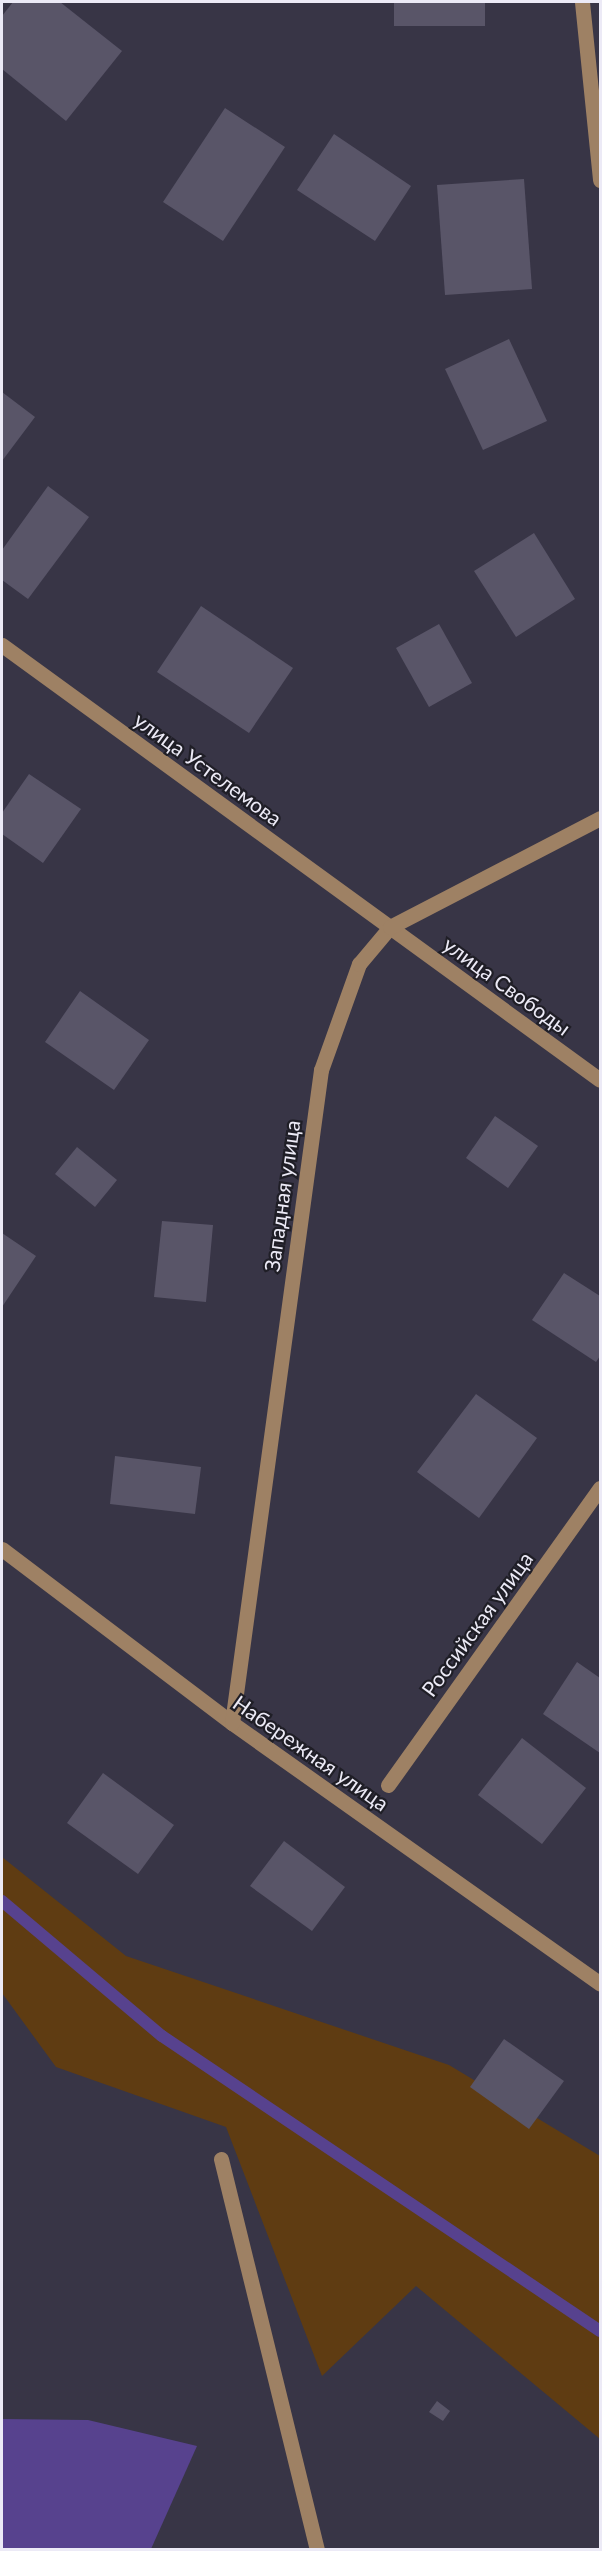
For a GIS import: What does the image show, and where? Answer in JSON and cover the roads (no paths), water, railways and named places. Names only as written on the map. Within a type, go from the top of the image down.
[{"type":"street","points":[[582,2],[600,180]]},
{"type":"street","name":"улица Устелемова","points":[[2,645],[390,927]]},
{"type":"street","name":"Западная улица","points":[[232,1723],[321,1070],[359,964],[390,927],[600,818]]},
{"type":"street","name":"улица Свободы","points":[[390,927],[600,1080]]},
{"type":"street","name":"Российская улица","points":[[388,1785],[600,1488]]},
{"type":"street","name":"Набережная улица","points":[[2,1549],[232,1723],[600,1984]]},
{"type":"street","points":[[221,2159],[317,2550]]},
{"type":"waterway","points":[[2,1901],[162,2036],[600,2331]]}]
